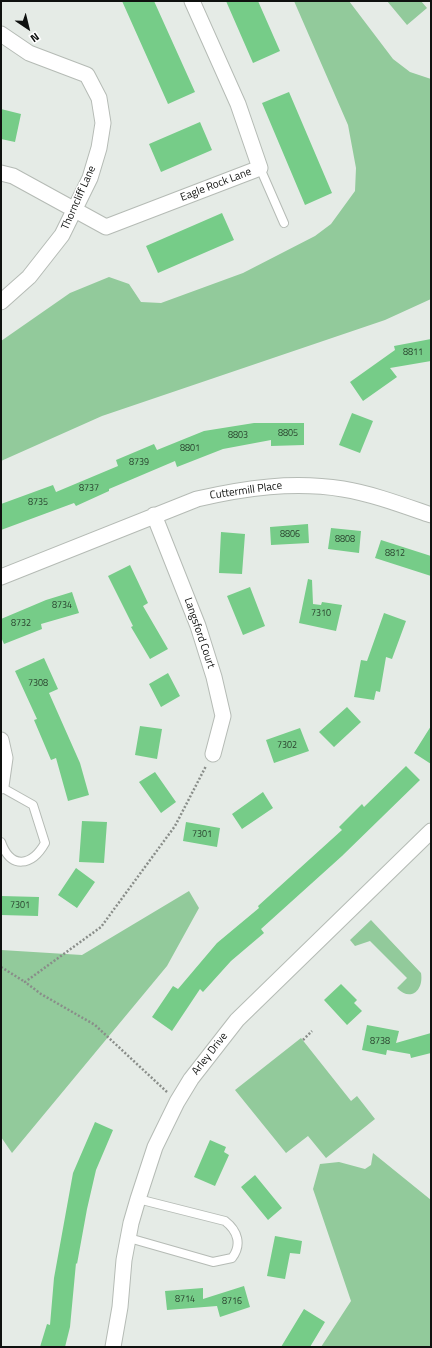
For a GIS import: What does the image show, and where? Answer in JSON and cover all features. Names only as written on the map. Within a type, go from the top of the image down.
[{"type":"street","name":"Eagle Rock Lane","points":[[74,209],[106,227],[260,168],[238,104],[192,1]]},
{"type":"street","name":"Thorncliff Lane","points":[[1,34],[29,53],[88,75],[99,98],[103,123],[99,148],[90,178],[62,235],[45,259],[29,277],[1,302]]},
{"type":"street","points":[[1,173],[13,176],[74,209]]},
{"type":"street","name":"Cuttermill Place","points":[[1,577],[197,498],[262,486],[294,485],[344,489],[378,497],[431,515]]},
{"type":"street","name":"Langsford Court","points":[[154,515],[198,626],[214,677],[223,716],[213,754]]},
{"type":"street","points":[[1,740],[5,758],[1,786]]},
{"type":"street","name":"Arley Drive","points":[[113,1347],[129,1238],[138,1199],[156,1147],[177,1102],[202,1063],[237,1020],[431,831]]},
{"type":"lane","points":[[260,168],[284,223]]},
{"type":"lane","points":[[1,786],[33,805],[45,844],[39,855],[24,862],[13,860],[5,853],[1,842]]},
{"type":"lane","points":[[129,1238],[214,1262],[232,1258],[237,1251],[238,1238],[233,1227],[225,1221],[138,1199]]},
{"type":"path","points":[[25,982],[101,927],[175,826],[213,754]]},
{"type":"path","points":[[1,967],[41,994],[95,1025],[177,1102]]},
{"type":"path","points":[[303,1040],[312,1031]]},
{"type":"green space","points":[[294,1],[349,1],[393,59],[410,72],[431,79],[431,299],[385,320],[102,416],[1,461],[1,341],[70,293],[109,277],[129,284],[141,302],[161,303],[243,273],[315,236],[331,224],[355,191],[356,168],[348,125]]},
{"type":"green space","points":[[387,1],[421,1],[427,8],[407,25]]},
{"type":"green space","points":[[189,891],[199,908],[167,966],[12,1153],[1,1137],[1,950],[82,955]]},
{"type":"green space","points":[[371,920],[421,973],[420,985],[415,992],[407,994],[397,988],[407,978],[370,941],[355,946],[350,940]]},
{"type":"green space","points":[[301,1038],[351,1101],[357,1096],[375,1119],[326,1158],[308,1136],[286,1153],[235,1090]]},
{"type":"green space","points":[[373,1153],[431,1200],[431,1347],[321,1347],[351,1301],[313,1189],[320,1164],[339,1162],[365,1169],[371,1165]]},
{"type":"building","points":[[122,1],[154,1],[195,92],[168,104]]},
{"type":"building","points":[[226,1],[258,1],[280,51],[253,63]]},
{"type":"building","points":[[289,92],[332,193],[305,205],[262,103]]},
{"type":"building","points":[[1,109],[21,114],[15,142],[1,139]]},
{"type":"building","points":[[200,122],[212,150],[161,172],[149,144]]},
{"type":"building","points":[[222,213],[234,240],[158,273],[146,246]]},
{"type":"building","points":[[431,339],[431,361],[390,368],[397,377],[363,401],[350,382],[395,350],[394,346]]},
{"type":"building","points":[[352,413],[373,421],[360,453],[339,445]]},
{"type":"building","points":[[254,423],[304,423],[304,445],[271,446],[271,440],[223,449],[177,467],[175,461],[109,489],[109,491],[76,506],[74,503],[1,530],[1,504],[53,485],[56,492],[118,466],[116,460],[154,444],[157,450],[204,431]]},
{"type":"building","points":[[308,524],[309,543],[271,545],[270,527]]},
{"type":"building","points":[[331,528],[361,531],[359,553],[328,549]]},
{"type":"building","points":[[221,532],[245,534],[242,574],[219,573]]},
{"type":"building","points":[[381,540],[431,556],[431,576],[375,558]]},
{"type":"building","points":[[130,565],[148,603],[143,606],[168,649],[150,659],[131,627],[133,626],[108,576]]},
{"type":"building","points":[[308,579],[312,580],[313,604],[321,605],[322,602],[342,605],[336,631],[299,623]]},
{"type":"building","points":[[250,587],[265,626],[243,635],[227,596]]},
{"type":"building","points":[[72,592],[79,613],[41,624],[42,629],[4,644],[1,637],[1,619],[46,600]]},
{"type":"building","points":[[384,613],[406,621],[392,659],[386,657],[380,692],[376,691],[374,700],[354,697],[361,660],[367,661]]},
{"type":"building","points":[[44,658],[58,689],[49,693],[80,763],[89,795],[68,801],[56,758],[51,760],[34,720],[37,719],[15,671]]},
{"type":"building","points":[[168,673],[180,696],[161,707],[149,684]]},
{"type":"building","points":[[347,707],[361,722],[334,747],[319,732]]},
{"type":"building","points":[[140,726],[162,729],[157,759],[135,755]]},
{"type":"building","points":[[431,726],[431,764],[414,753]]},
{"type":"building","points":[[300,728],[309,751],[274,763],[266,740]]},
{"type":"building","points":[[406,766],[420,780],[342,856],[261,929],[264,933],[231,961],[203,992],[200,989],[172,1031],[152,1017],[173,986],[178,989],[217,943],[259,908],[258,906],[342,830],[339,827],[362,804],[364,807]]},
{"type":"building","points":[[155,772],[176,802],[161,813],[139,782]]},
{"type":"building","points":[[263,792],[273,808],[242,829],[232,814]]},
{"type":"building","points":[[82,821],[107,822],[104,863],[79,862]]},
{"type":"building","points":[[186,822],[220,828],[217,847],[183,841]]},
{"type":"building","points":[[76,868],[95,882],[77,908],[58,895]]},
{"type":"building","points":[[1,896],[39,897],[38,916],[1,915]]},
{"type":"building","points":[[341,984],[357,1000],[354,1003],[362,1011],[347,1025],[324,1000]]},
{"type":"building","points":[[367,1025],[399,1031],[396,1043],[431,1033],[431,1053],[411,1058],[410,1054],[387,1050],[386,1055],[362,1050]]},
{"type":"building","points":[[95,1122],[113,1130],[96,1170],[87,1209],[77,1264],[76,1263],[70,1327],[65,1347],[40,1347],[47,1324],[50,1325],[54,1278],[73,1173]]},
{"type":"building","points":[[210,1140],[226,1147],[224,1152],[229,1155],[215,1186],[194,1177]]},
{"type":"building","points":[[255,1175],[282,1208],[268,1220],[241,1187]]},
{"type":"building","points":[[275,1236],[302,1241],[300,1254],[290,1253],[285,1279],[267,1276]]},
{"type":"building","points":[[244,1286],[250,1307],[220,1317],[217,1306],[167,1310],[165,1291],[203,1288],[203,1299]]},
{"type":"building","points":[[304,1309],[325,1322],[310,1347],[281,1347]]}]
